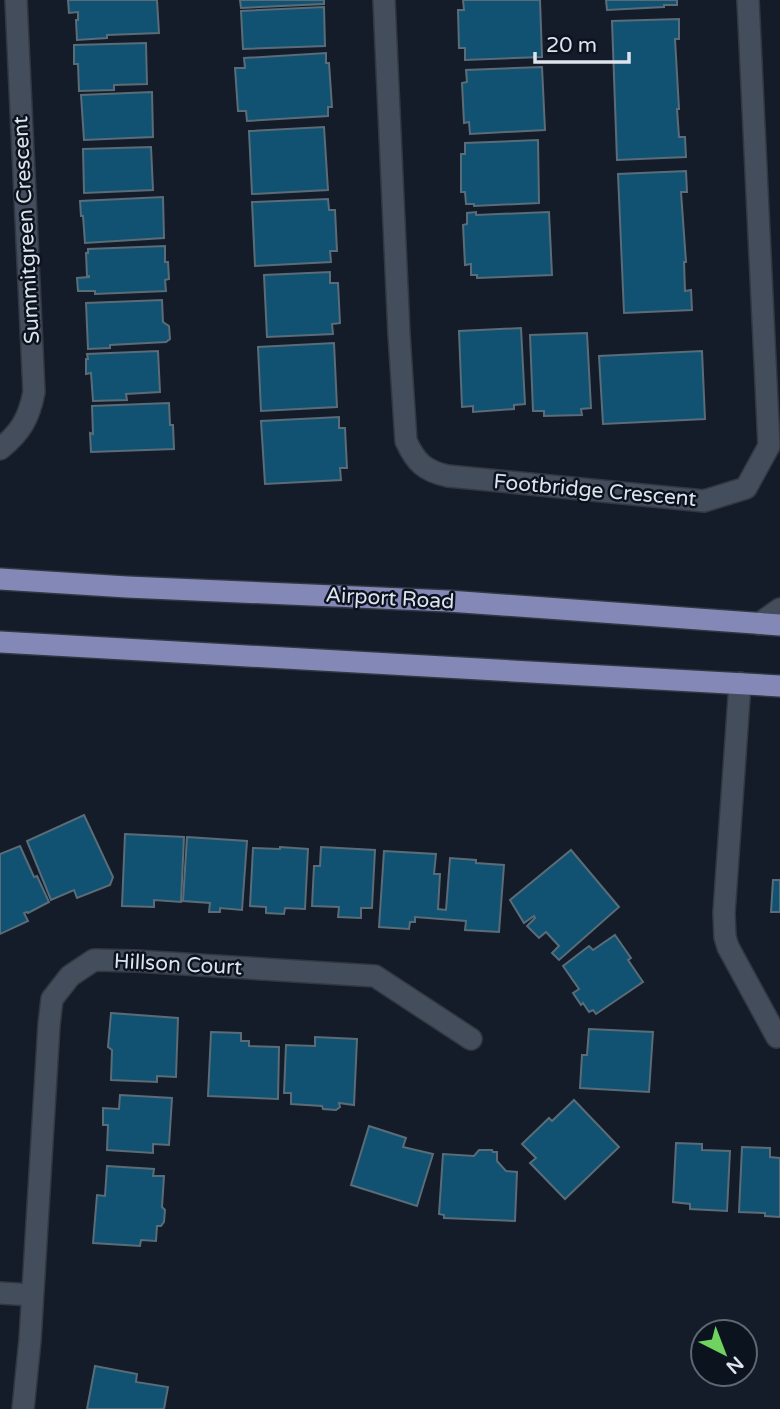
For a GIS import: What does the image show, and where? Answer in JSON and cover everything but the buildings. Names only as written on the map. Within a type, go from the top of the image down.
[{"type":"main road","name":"Airport Road","points":[[0,579],[448,601],[769,625]]},
{"type":"main road","points":[[0,642],[780,686]]},
{"type":"street","name":"Summitgreen Crescent","points":[[0,449],[22,428],[30,411],[34,392],[16,0]]},
{"type":"street","name":"Footbridge Crescent","points":[[384,0],[399,334],[406,441],[412,455],[428,470],[448,476],[704,501],[746,488],[769,446],[748,0]]},
{"type":"street","points":[[769,625],[780,609]]},
{"type":"street","points":[[740,683],[725,937],[779,1036]]},
{"type":"street","name":"Hillson Court","points":[[23,1409],[30,1340],[49,1025],[52,999],[69,976],[94,960],[375,976],[471,1039]]},
{"type":"street","points":[[0,1293],[32,1295]]}]
